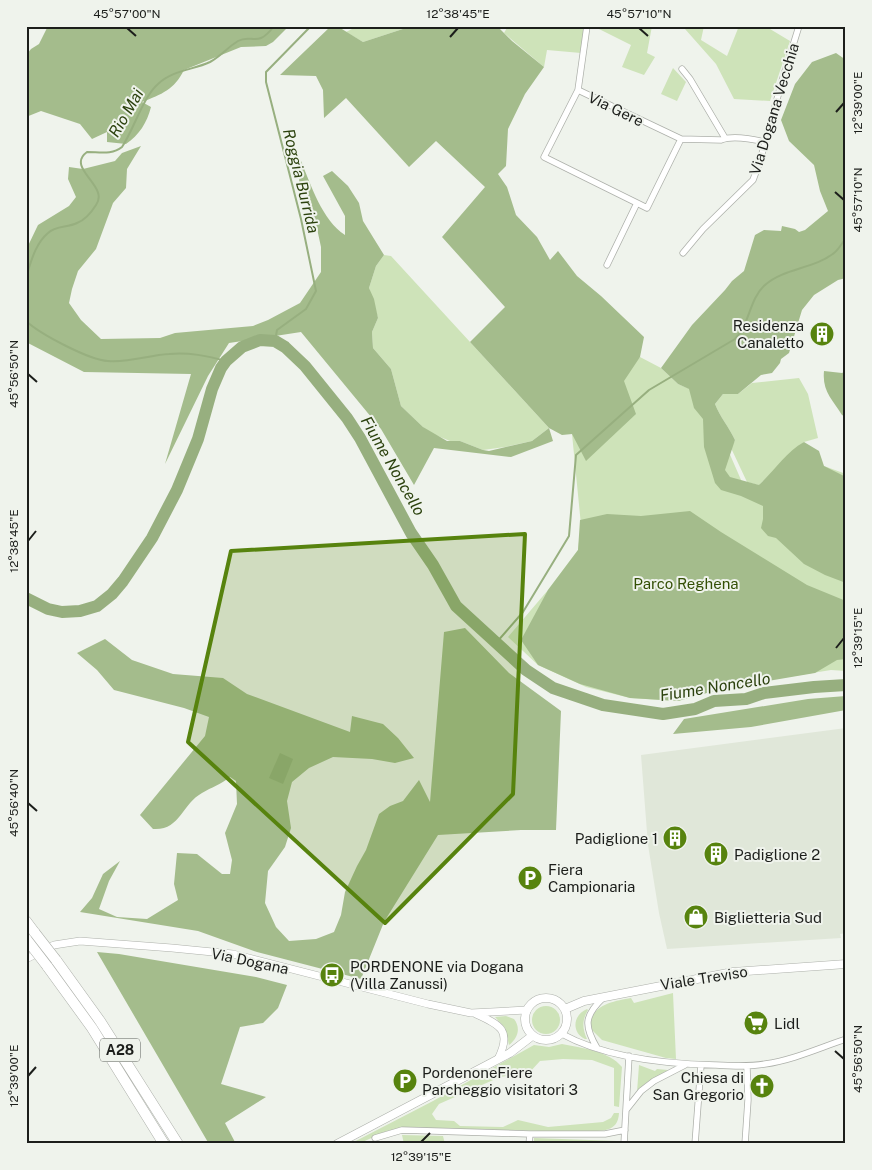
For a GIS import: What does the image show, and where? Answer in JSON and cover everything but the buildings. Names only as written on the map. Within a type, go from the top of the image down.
[{"type":"highway","name":"A28","points":[[26,922],[30,937],[100,1021],[179,1144]]},
{"type":"highway","name":"A28","points":[[51,963],[153,1125],[162,1144]]},
{"type":"main road","name":"Viale Treviso","points":[[565,1009],[584,1001],[667,983],[733,972],[846,964]]},
{"type":"main road","points":[[542,998],[555,1000],[565,1009],[568,1022],[562,1034],[551,1040],[544,1041],[532,1036],[525,1024],[530,1004],[542,998]]},
{"type":"main road","points":[[337,1144],[510,1053],[532,1036]]},
{"type":"street","points":[[578,90],[587,26]]},
{"type":"street","name":"Via Dogana Vecchia","points":[[683,254],[704,229],[753,180],[799,26]]},
{"type":"street","points":[[682,69],[690,79],[725,138]]},
{"type":"street","name":"Via Gere","points":[[637,203],[544,158],[578,90],[681,139],[721,140],[725,138],[765,142]]},
{"type":"street","points":[[607,265],[637,203],[647,208],[681,139]]},
{"type":"street","name":"Via Dogana","points":[[26,959],[54,945],[80,941],[233,954],[428,1004],[473,1013],[500,1027],[505,1038],[505,1045],[498,1059]]},
{"type":"street","points":[[597,1048],[590,1036],[587,1025],[591,1012],[604,997]]},
{"type":"street","name":"Via Dogana","points":[[473,1013],[527,1010]]},
{"type":"street","points":[[562,1034],[597,1048],[629,1056],[685,1065],[747,1066],[766,1064],[798,1056],[846,1039]]},
{"type":"street","points":[[624,1144],[629,1056]]},
{"type":"street","points":[[626,1110],[641,1091],[654,1081],[685,1065]]},
{"type":"street","points":[[696,1144],[701,1065]]},
{"type":"street","points":[[745,1144],[748,1100],[747,1066]]},
{"type":"street","points":[[374,1138],[402,1130],[605,1134],[625,1130]]},
{"type":"street","points":[[529,1144],[530,1134]]},
{"type":"highlighted area","points":[[525,534],[513,794],[385,923],[188,742],[231,551]]},
{"type":"shaded area","points":[[846,728],[846,933],[840,934],[841,938],[667,949],[648,845],[641,755]]},
{"type":"shaded area","points":[[280,753],[293,759],[283,784],[269,778]]},
{"type":"green space","points":[[48,26],[289,26],[273,42],[266,46],[241,47],[184,70],[172,87],[142,102],[151,107],[147,118],[139,133],[126,144],[107,142],[107,132],[92,139],[80,124],[41,111],[26,117],[27,54],[39,44]]},
{"type":"green space","points":[[331,26],[337,26],[363,42],[412,26],[497,26],[544,67],[525,94],[508,129],[506,166],[498,174],[507,187],[516,215],[537,237],[550,260],[558,251],[577,276],[644,337],[640,357],[624,381],[636,414],[586,461],[572,434],[562,435],[549,428],[470,342],[505,307],[442,237],[485,187],[436,141],[409,167],[346,98],[324,118],[323,90],[316,76],[280,75]]},
{"type":"green space","points":[[358,26],[412,26],[363,42],[346,32]]},
{"type":"green space","points":[[508,26],[584,26],[581,53],[547,50],[544,67],[504,33]]},
{"type":"green space","points":[[593,26],[652,26],[647,53],[655,57],[644,75],[622,67],[631,45]]},
{"type":"green space","points":[[686,26],[704,26],[701,40],[727,56],[739,26],[765,26],[790,41],[770,101],[734,99],[716,64],[685,29]]},
{"type":"green space","points":[[836,53],[846,60],[846,278],[838,280],[814,295],[802,310],[789,353],[781,359],[772,373],[761,375],[738,394],[723,394],[715,404],[735,440],[725,470],[730,477],[759,485],[786,456],[804,442],[819,451],[824,466],[846,477],[846,583],[804,564],[776,538],[768,536],[761,528],[763,506],[741,496],[721,490],[715,483],[704,447],[703,419],[694,408],[689,389],[678,384],[661,368],[692,325],[732,281],[744,271],[755,235],[764,230],[781,231],[782,226],[799,232],[805,230],[828,211],[820,191],[814,165],[789,141],[781,120],[795,84],[812,62]]},
{"type":"green space","points":[[673,68],[686,82],[677,101],[661,94]]},
{"type":"green space","points":[[141,146],[127,169],[126,188],[113,203],[96,249],[78,271],[69,303],[81,320],[101,339],[160,338],[175,333],[253,326],[300,303],[321,272],[321,247],[316,224],[299,182],[301,161],[313,191],[324,211],[345,235],[345,216],[323,176],[332,171],[348,186],[359,203],[363,221],[384,255],[376,266],[369,288],[374,299],[378,318],[372,332],[373,348],[391,369],[401,406],[423,427],[447,441],[460,441],[489,451],[532,441],[549,428],[553,441],[511,457],[434,448],[414,485],[381,429],[301,332],[229,343],[208,376],[165,464],[191,374],[84,372],[26,342],[26,250],[38,225],[69,206],[76,197],[68,179],[69,167],[83,169],[115,161],[122,153]]},
{"type":"green space","points":[[384,255],[391,256],[549,428],[532,441],[483,450],[460,441],[450,441],[428,432],[401,406],[391,369],[373,348],[372,332],[378,318],[369,288],[376,266]]},
{"type":"green space","name":"Parco Reghena","points":[[640,357],[661,368],[678,384],[704,395],[745,489],[758,485],[747,482],[731,448],[735,440],[715,404],[723,394],[738,394],[752,383],[799,378],[808,394],[818,438],[804,442],[760,484],[802,458],[846,474],[846,671],[831,670],[781,678],[721,689],[678,701],[630,698],[586,687],[538,665],[508,637],[548,590],[578,550],[581,525],[572,434]]},
{"type":"green space","points":[[824,371],[842,373],[846,371],[846,417],[842,415],[826,389]]},
{"type":"green space","points":[[690,511],[807,585],[846,601],[846,659],[837,660],[815,673],[721,689],[678,701],[630,698],[580,684],[538,665],[521,640],[548,590],[578,550],[580,520],[607,514],[641,516]]},
{"type":"green space","points":[[465,628],[509,673],[561,711],[556,830],[438,835],[384,922],[361,979],[257,952],[198,931],[80,912],[92,898],[103,874],[120,861],[109,881],[99,909],[117,917],[147,919],[178,900],[174,884],[177,853],[197,854],[222,874],[230,874],[232,860],[225,833],[237,804],[236,781],[230,777],[195,798],[169,826],[153,829],[140,815],[205,736],[209,717],[184,708],[114,690],[97,670],[77,653],[105,639],[132,660],[173,674],[223,678],[247,694],[350,732],[352,716],[383,724],[398,738],[414,758],[395,763],[372,759],[333,757],[309,768],[292,782],[287,801],[291,828],[285,847],[268,871],[265,903],[276,927],[289,941],[316,939],[334,932],[341,915],[345,892],[366,850],[379,814],[390,806],[403,801],[419,780],[430,802],[444,632]]},
{"type":"green space","points":[[846,696],[846,710],[751,727],[673,734],[684,719],[808,699]]},
{"type":"green space","points":[[97,952],[256,977],[287,985],[278,1008],[263,1023],[240,1027],[221,1084],[266,1097],[225,1123],[236,1144],[209,1144]]},
{"type":"green space","points":[[673,993],[676,1059],[666,1058],[602,1040],[590,1028],[594,1014],[604,1005],[631,998],[634,1003]]},
{"type":"green space","points":[[546,1006],[556,1010],[560,1020],[556,1030],[546,1034],[536,1030],[532,1020],[536,1010]]},
{"type":"green space","points":[[587,1009],[583,1024],[587,1039],[585,1039],[577,1032],[576,1024],[579,1015]]},
{"type":"green space","points":[[506,1016],[514,1019],[518,1029],[515,1039],[509,1045],[505,1028],[495,1017]]},
{"type":"green space","points":[[562,1044],[603,1054],[622,1067],[619,1107],[614,1106],[614,1068],[592,1060],[563,1059],[540,1061],[529,1073],[500,1077],[439,1104],[432,1114],[436,1120],[454,1121],[460,1126],[503,1127],[518,1120],[548,1127],[603,1122],[611,1118],[614,1113],[619,1113],[616,1124],[612,1127],[586,1132],[402,1128],[387,1131],[358,1144],[350,1144],[534,1045],[549,1047]]},
{"type":"green space","points":[[639,1065],[655,1071],[657,1069],[668,1070],[646,1083],[637,1092]]},
{"type":"green space","points":[[402,1135],[443,1136],[445,1144],[404,1144]]},
{"type":"green space","points":[[534,1138],[617,1141],[617,1144],[534,1144]]},
{"type":"waterway","name":"Rio Mai","points":[[26,277],[34,254],[44,237],[51,230],[73,225],[83,220],[96,205],[99,198],[97,191],[81,164],[82,158],[87,152],[110,152],[122,147],[143,105],[153,90],[164,79],[210,62],[238,41],[243,39],[259,39],[274,26]]},
{"type":"waterway","name":"Roggia Burrida","points":[[275,341],[277,330],[306,309],[316,291],[301,219],[266,82],[266,72],[311,26]]},
{"type":"waterway","points":[[496,643],[523,612],[569,536],[576,455],[649,390],[735,339],[744,326],[756,297],[765,285],[781,275],[826,258],[836,251],[846,238]]},
{"type":"waterway","name":"Rio Mai","points":[[26,321],[65,346],[100,360],[124,361],[161,355],[184,354],[226,361]]},
{"type":"waterway","name":"Fiume Noncello","points":[[26,598],[48,609],[62,612],[80,611],[97,606],[112,594],[152,538],[177,490],[198,439],[212,389],[221,368],[242,347],[260,340],[275,341],[285,347],[305,366],[347,418],[360,438],[411,533],[433,565],[456,606],[526,670],[553,688],[603,705],[663,714],[695,709],[714,701],[746,699],[764,693],[846,685]]},
{"type":"place","name":"Residenza Canaletto","points":[[822,334]]},
{"type":"place","name":"Padiglione 1","points":[[675,838]]},
{"type":"place","name":"Padiglione 2","points":[[716,854]]},
{"type":"place","name":"Fiera Campionaria","points":[[530,878]]},
{"type":"place","name":"Biglietteria Sud","points":[[696,917]]},
{"type":"place","name":"PORDENONE via Dogana (Villa Zanussi)","points":[[332,975]]},
{"type":"place","name":"Lidl","points":[[756,1023]]},
{"type":"place","name":"PordenoneFiere Parcheggio visitatori 3","points":[[405,1081]]},
{"type":"place","name":"Chiesa di San Gregorio","points":[[762,1086]]}]
